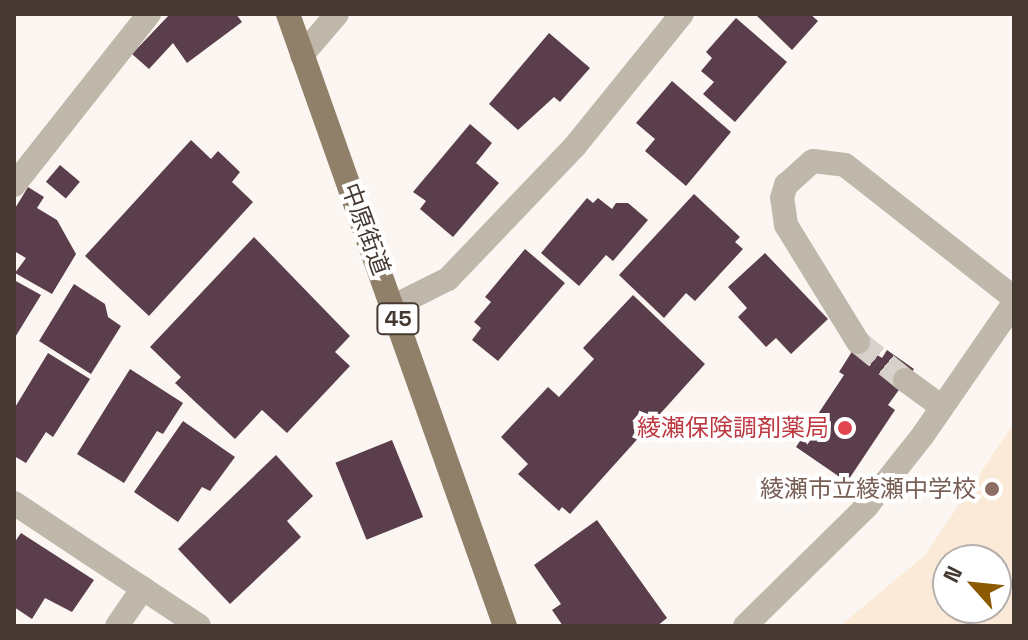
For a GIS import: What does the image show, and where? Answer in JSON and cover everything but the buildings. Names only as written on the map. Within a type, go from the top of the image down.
[{"type":"main road","name":"中原街道","points":[[288,14],[505,626]]},
{"type":"street","points":[[14,185],[149,14]]},
{"type":"street","points":[[302,55],[337,14]]},
{"type":"street","points":[[394,306],[448,279],[575,146],[682,14]]},
{"type":"street","points":[[745,626],[867,506],[942,407],[1014,301],[845,165],[813,161],[786,185],[782,198],[786,225],[858,342]]},
{"type":"street","points":[[905,380],[942,407]]},
{"type":"street","points":[[14,503],[199,626]]},
{"type":"street","points":[[117,626],[143,588]]},
{"type":"shaded area","name":"綾瀬市立綾瀬中学校","points":[[1014,423],[1014,626],[840,626],[925,555],[932,545],[932,624],[1012,624],[1012,544],[932,544]]},
{"type":"tunnel","points":[[858,342],[905,380]]},
{"type":"place","name":"綾瀬保険調剤薬局","points":[[845,428]]},
{"type":"place","name":"綾瀬市立綾瀬中学校","points":[[992,489]]}]
